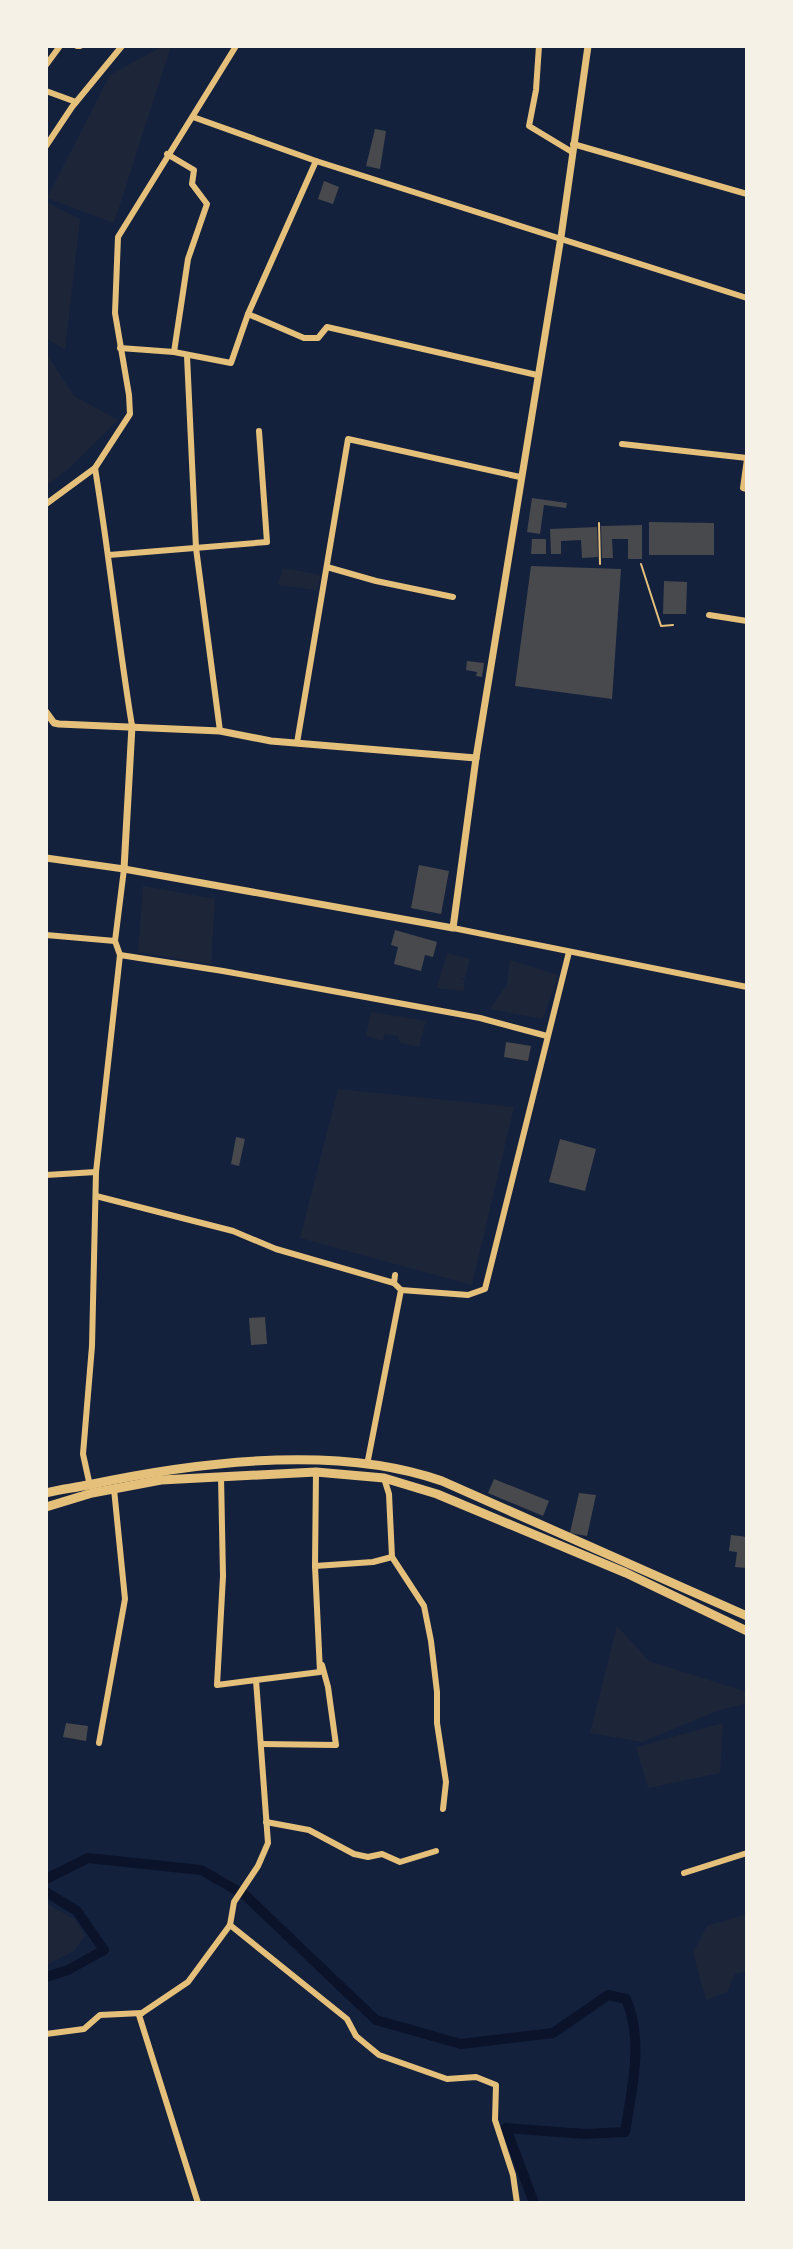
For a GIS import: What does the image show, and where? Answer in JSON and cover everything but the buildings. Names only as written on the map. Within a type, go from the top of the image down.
[{"type":"main road","points":[[46,1507],[91,1489],[167,1469],[314,1461],[412,1470],[747,1616]]},
{"type":"main road","points":[[46,1493],[114,1489],[161,1480],[221,1476],[316,1472],[384,1478],[437,1494],[626,1573],[747,1631]]},
{"type":"main road","points":[[437,1494],[442,1481]]},
{"type":"street","points":[[46,65],[60,46]]},
{"type":"street","points":[[46,146],[76,102],[122,46]]},
{"type":"street","points":[[46,504],[95,468],[130,414],[115,313],[118,237],[236,46]]},
{"type":"street","points":[[539,46],[536,90],[529,126],[572,148],[747,194]]},
{"type":"street","points":[[453,928],[476,758],[561,237],[588,46]]},
{"type":"street","points":[[46,91],[76,102]]},
{"type":"street","points":[[193,117],[316,161],[747,298]]},
{"type":"street","points":[[167,154],[194,170],[192,184],[207,204],[188,259],[174,352]]},
{"type":"street","points":[[120,348],[174,352],[231,363],[248,314],[316,161]]},
{"type":"street","points":[[248,314],[304,338],[318,338],[327,327],[537,375]]},
{"type":"street","points":[[187,356],[196,548],[220,731]]},
{"type":"street","points":[[109,555],[267,542],[259,431]]},
{"type":"street","points":[[297,743],[348,439],[520,477]]},
{"type":"street","points":[[622,444],[747,458],[743,488],[747,489]]},
{"type":"street","points":[[91,1489],[83,1454],[92,1346],[96,1172],[120,955],[115,941],[124,869],[132,726],[95,468]]},
{"type":"street","points":[[327,567],[453,597]]},
{"type":"street","points":[[709,615],[747,621]]},
{"type":"street","points":[[46,712],[54,723]]},
{"type":"street","points":[[46,730],[54,723],[220,731],[271,741],[476,758]]},
{"type":"street","points":[[46,858],[453,928],[747,987]]},
{"type":"street","points":[[46,935],[115,941]]},
{"type":"street","points":[[401,1290],[468,1295],[485,1289],[569,952]]},
{"type":"street","points":[[120,955],[480,1018],[547,1036]]},
{"type":"street","points":[[46,1175],[96,1172]]},
{"type":"street","points":[[96,1196],[233,1231],[276,1249],[394,1279],[401,1290],[366,1476]]},
{"type":"street","points":[[382,1466],[389,1494],[392,1557],[424,1606],[431,1641],[437,1723],[446,1782],[443,1809]]},
{"type":"street","points":[[221,1476],[223,1576],[217,1685],[320,1672],[315,1566],[316,1472]]},
{"type":"street","points":[[99,1743],[125,1599],[114,1489]]},
{"type":"street","points":[[315,1566],[373,1562],[392,1557]]},
{"type":"street","points":[[261,1744],[336,1745],[328,1687],[320,1659]]},
{"type":"street","points":[[198,2203],[139,2015],[188,1982],[230,1925],[234,1902],[258,1866],[268,1843],[256,1680]]},
{"type":"street","points":[[266,1822],[309,1830],[354,1854],[368,1857],[382,1854],[400,1862],[436,1851]]},
{"type":"street","points":[[684,1873],[747,1853]]},
{"type":"street","points":[[230,1925],[347,2019],[356,2036],[379,2055],[447,2079],[476,2077],[496,2085],[495,2120],[513,2175],[517,2203]]},
{"type":"street","points":[[46,2034],[84,2029],[100,2015],[142,2013]]},
{"type":"path","points":[[599,523],[600,564]]},
{"type":"path","points":[[641,564],[661,626],[673,625]]},
{"type":"shaded area","points":[[163,46],[171,46],[114,223],[47,198],[110,75]]},
{"type":"shaded area","points":[[46,202],[80,219],[65,350],[46,338]]},
{"type":"shaded area","points":[[46,353],[74,396],[118,420],[46,486]]},
{"type":"shaded area","points":[[283,568],[321,575],[317,590],[278,585]]},
{"type":"shaded area","points":[[143,886],[215,899],[211,964],[138,952]]},
{"type":"shaded area","points":[[447,953],[470,959],[465,978],[460,978],[464,980],[464,991],[437,988]]},
{"type":"shaded area","points":[[510,960],[558,975],[543,1019],[490,1009],[507,984]]},
{"type":"shaded area","points":[[371,1012],[426,1021],[419,1047],[400,1043],[398,1036],[384,1034],[383,1041],[366,1036]]},
{"type":"shaded area","points":[[338,1089],[514,1107],[472,1285],[300,1238]]},
{"type":"shaded area","points":[[617,1626],[649,1661],[747,1692],[747,1703],[717,1711],[642,1742],[590,1733]]},
{"type":"shaded area","points":[[723,1723],[720,1773],[648,1788],[636,1747]]},
{"type":"shaded area","points":[[46,1900],[50,1906],[75,1919],[85,1935],[74,1951],[46,1965]]},
{"type":"shaded area","points":[[747,1914],[747,1971],[735,1974],[727,1992],[706,2000],[693,1953],[707,1926]]},
{"type":"waterway","points":[[46,1879],[88,1858],[201,1870],[245,1895],[376,2020],[461,2044],[553,2033],[608,1995],[626,1999],[635,2048],[625,2132],[585,2134],[506,2128],[534,2203]]},
{"type":"waterway","points":[[46,1892],[77,1911],[104,1950],[68,1970],[46,1977]]}]
